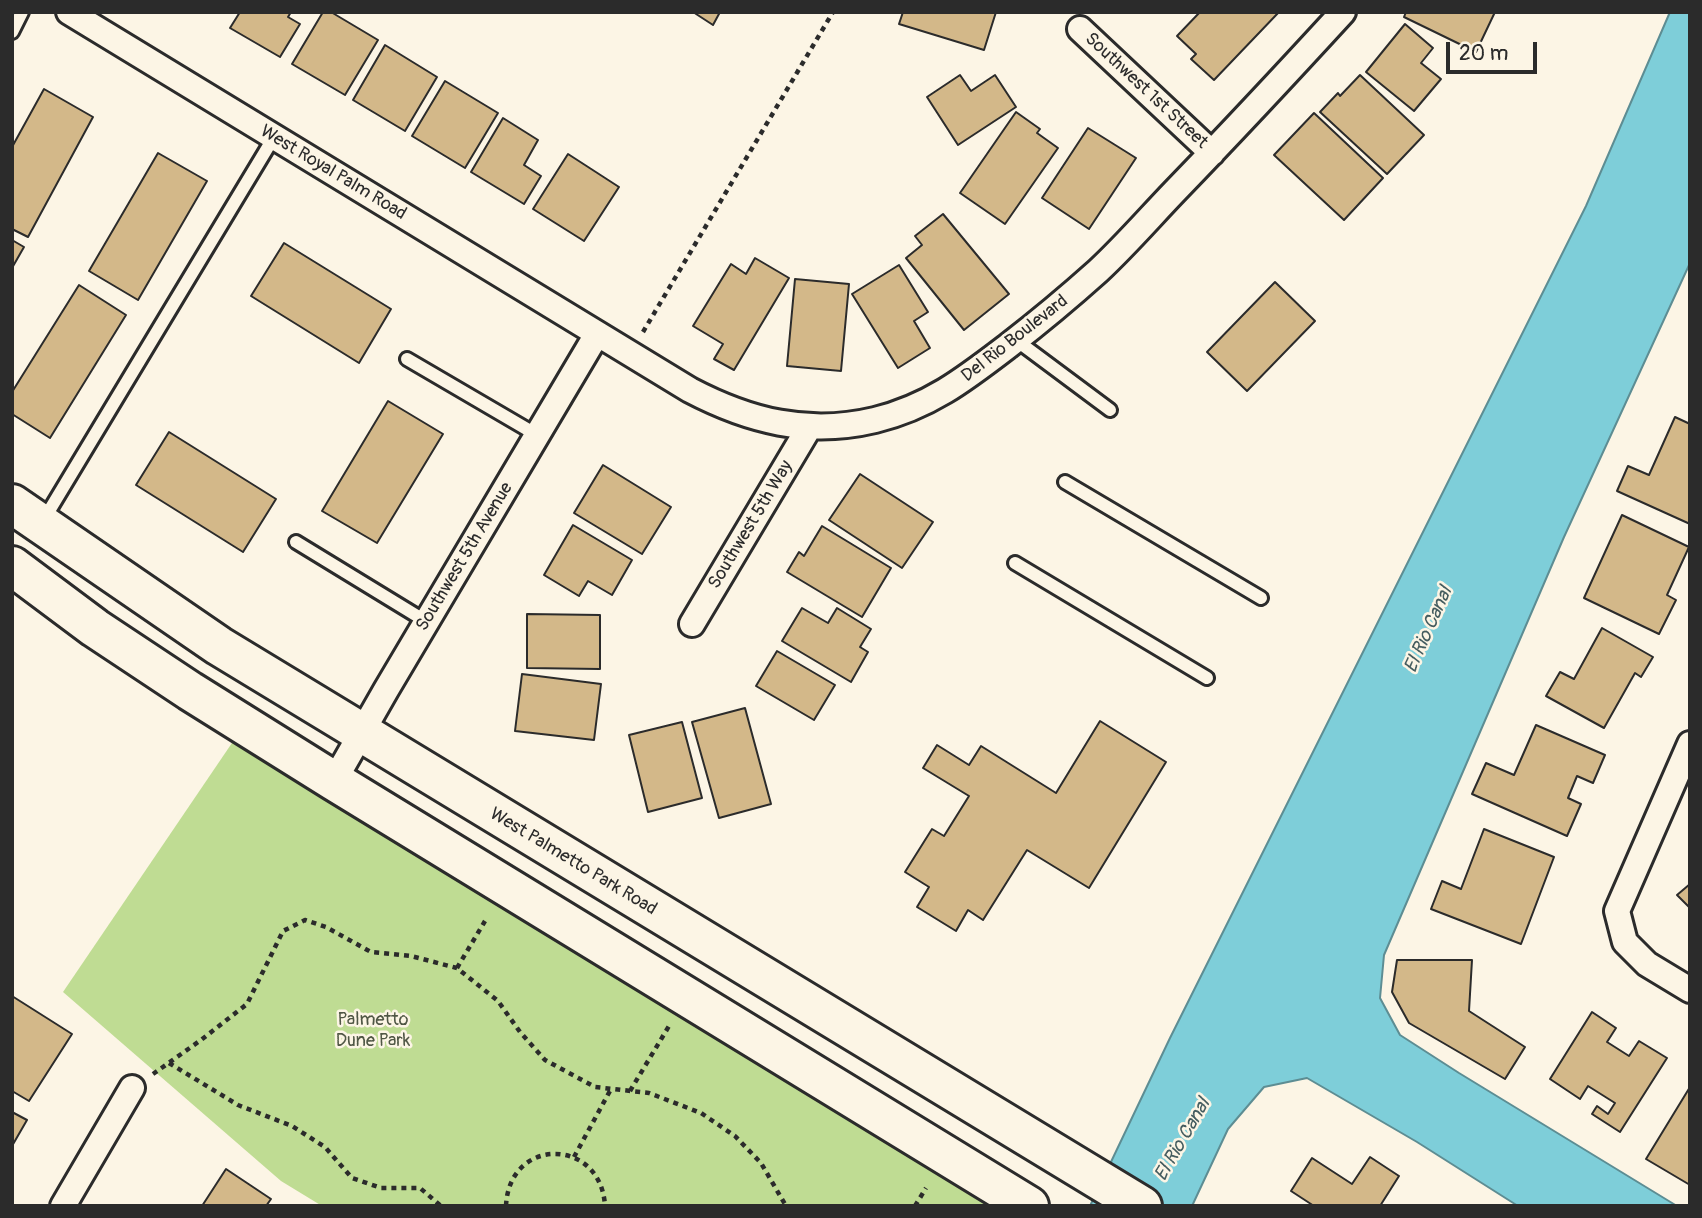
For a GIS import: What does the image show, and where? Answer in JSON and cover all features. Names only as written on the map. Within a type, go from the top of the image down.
[{"type":"main road","name":"West Palmetto Park Road","points":[[27,513],[219,646],[1142,1206]]},
{"type":"main road","points":[[12,566],[95,628],[190,691],[1015,1197]]},
{"type":"street","name":"West Royal Palm Road","points":[[69,12],[597,334]]},
{"type":"street","name":"Del Rio Boulevard","points":[[597,334],[719,405],[779,423],[842,425],[874,420],[933,399],[961,382],[1016,340],[1100,269],[1343,12]]},
{"type":"street","name":"Southwest 1st Street","points":[[1080,29],[1212,153]]},
{"type":"street","name":"Southwest 5th Avenue","points":[[334,781],[597,334]]},
{"type":"street","name":"Southwest 5th Way","points":[[692,624],[810,426]]},
{"type":"street","points":[[1690,744],[1617,911],[1625,942],[1647,964],[1690,990]]},
{"type":"street","points":[[62,1206],[132,1088]]},
{"type":"lane","points":[[12,32],[22,12]]},
{"type":"lane","points":[[27,513],[274,137]]},
{"type":"lane","points":[[1016,340],[1110,410]]},
{"type":"lane","points":[[407,359],[537,435]]},
{"type":"lane","points":[[1065,482],[1261,598]]},
{"type":"lane","points":[[296,542],[427,622]]},
{"type":"lane","points":[[1015,563],[1207,678]]},
{"type":"path","points":[[630,354],[833,12]]},
{"type":"path","points":[[132,1088],[247,1004],[283,931],[305,920],[326,927],[371,952],[411,956],[457,968],[498,1001],[520,1032],[545,1060],[595,1087],[649,1093],[701,1113],[735,1136],[761,1163],[786,1206]]},
{"type":"path","points":[[457,968],[485,921]]},
{"type":"path","points":[[630,1091],[687,997]]},
{"type":"path","points":[[169,1063],[238,1105],[292,1126],[326,1147],[352,1178],[381,1188],[420,1188],[441,1206]]},
{"type":"path","points":[[574,1157],[611,1089]]},
{"type":"path","points":[[506,1206],[508,1188],[515,1174],[527,1162],[542,1155],[558,1154],[574,1157],[588,1166],[598,1178],[605,1206]]},
{"type":"path","points":[[915,1206],[926,1188]]},
{"type":"green space","name":"Palmetto Dune Park","points":[[234,740],[994,1206],[322,1206],[281,1181],[63,992]]},
{"type":"water","name":"El Rio Canal","points":[[1670,12],[1690,12],[1690,263],[1564,537],[1384,955],[1380,998],[1400,1035],[1677,1206],[1518,1206],[1417,1142],[1307,1078],[1264,1087],[1228,1129],[1192,1206],[1090,1206],[1170,1038],[1586,206]]},
{"type":"building","points":[[240,12],[291,12],[288,17],[300,24],[280,57],[230,28]]},
{"type":"building","points":[[323,12],[331,12],[378,40],[345,95],[292,64]]},
{"type":"building","points":[[693,12],[720,12],[713,25]]},
{"type":"building","points":[[903,12],[996,12],[984,50],[899,24]]},
{"type":"building","points":[[1200,12],[1279,12],[1214,80],[1191,59],[1196,54],[1177,36]]},
{"type":"building","points":[[1406,12],[1495,12],[1476,52],[1404,17]]},
{"type":"building","points":[[1405,24],[1433,48],[1421,63],[1441,79],[1414,111],[1366,72]]},
{"type":"building","points":[[385,45],[437,77],[405,131],[353,100]]},
{"type":"building","points":[[960,75],[971,91],[995,75],[1016,107],[958,145],[927,97]]},
{"type":"building","points":[[1360,75],[1424,135],[1387,174],[1320,112]]},
{"type":"building","points":[[445,81],[498,113],[465,168],[412,136]]},
{"type":"building","points":[[44,89],[93,117],[28,237],[12,229],[12,147]]},
{"type":"building","points":[[1016,112],[1040,129],[1037,133],[1058,148],[1005,224],[960,193]]},
{"type":"building","points":[[1314,113],[1383,178],[1344,220],[1274,155]]},
{"type":"building","points":[[503,118],[538,140],[524,165],[541,176],[524,204],[471,172]]},
{"type":"building","points":[[1088,128],[1136,158],[1089,229],[1042,198]]},
{"type":"building","points":[[158,153],[207,181],[138,300],[89,271]]},
{"type":"building","points":[[568,154],[619,187],[584,241],[533,209]]},
{"type":"building","points":[[943,214],[1009,294],[964,330],[906,258],[922,245],[915,236]]},
{"type":"building","points":[[12,240],[24,247],[12,268]]},
{"type":"building","points":[[284,243],[391,309],[359,363],[251,296]]},
{"type":"building","points":[[755,258],[789,278],[734,370],[714,359],[723,344],[693,326],[731,264],[746,274]]},
{"type":"building","points":[[899,265],[928,312],[914,321],[930,348],[898,368],[852,294]]},
{"type":"building","points":[[795,279],[849,284],[841,371],[787,366]]},
{"type":"building","points":[[1275,282],[1315,321],[1247,391],[1207,352]]},
{"type":"building","points":[[79,285],[126,315],[50,438],[12,414],[12,392]]},
{"type":"building","points":[[388,401],[443,434],[377,543],[322,511]]},
{"type":"building","points":[[1675,417],[1690,424],[1690,524],[1617,491],[1628,466],[1649,475]]},
{"type":"building","points":[[169,432],[276,499],[243,552],[136,485]]},
{"type":"building","points":[[603,465],[671,507],[642,554],[574,513]]},
{"type":"building","points":[[860,474],[933,522],[902,568],[829,520]]},
{"type":"building","points":[[1622,515],[1689,547],[1667,595],[1676,600],[1659,634],[1584,598]]},
{"type":"building","points":[[573,525],[632,560],[612,595],[588,581],[579,596],[544,575]]},
{"type":"building","points":[[822,526],[891,568],[862,617],[787,572],[799,552],[804,556]]},
{"type":"building","points":[[802,608],[828,623],[837,608],[871,629],[860,647],[868,652],[851,682],[782,641]]},
{"type":"building","points":[[527,614],[600,615],[600,669],[527,668]]},
{"type":"building","points":[[1602,628],[1653,657],[1641,677],[1635,673],[1604,728],[1546,696],[1560,672],[1574,679]]},
{"type":"building","points":[[777,651],[835,685],[814,720],[756,686]]},
{"type":"building","points":[[522,674],[601,684],[594,740],[515,731]]},
{"type":"building","points":[[745,708],[771,804],[719,818],[692,722]]},
{"type":"building","points":[[1100,721],[1166,762],[1089,888],[1027,850],[983,920],[968,910],[956,931],[917,907],[929,887],[905,872],[932,829],[944,836],[969,796],[923,768],[937,745],[969,765],[981,746],[1056,793]]},
{"type":"building","points":[[682,722],[702,798],[648,812],[629,735]]},
{"type":"building","points":[[1536,725],[1605,755],[1593,783],[1577,776],[1568,798],[1581,804],[1567,836],[1472,794],[1486,763],[1514,775]]},
{"type":"building","points":[[1484,829],[1554,857],[1521,944],[1431,909],[1442,881],[1461,889]]},
{"type":"building","points":[[1690,884],[1690,908],[1677,895]]},
{"type":"building","points":[[1397,960],[1472,960],[1469,1011],[1525,1047],[1505,1079],[1409,1023],[1392,992]]},
{"type":"building","points":[[12,996],[72,1034],[29,1101],[12,1091]]},
{"type":"building","points":[[1592,1012],[1616,1028],[1607,1042],[1629,1056],[1639,1041],[1667,1058],[1620,1132],[1592,1114],[1597,1106],[1608,1114],[1615,1103],[1588,1086],[1580,1099],[1550,1079]]},
{"type":"building","points":[[1690,1087],[1690,1185],[1646,1159]]},
{"type":"building","points":[[12,1112],[27,1120],[12,1146]]},
{"type":"building","points":[[1370,1157],[1399,1176],[1380,1206],[1314,1206],[1291,1191],[1312,1158],[1352,1184]]},
{"type":"building","points":[[226,1169],[271,1199],[266,1206],[202,1206]]}]
